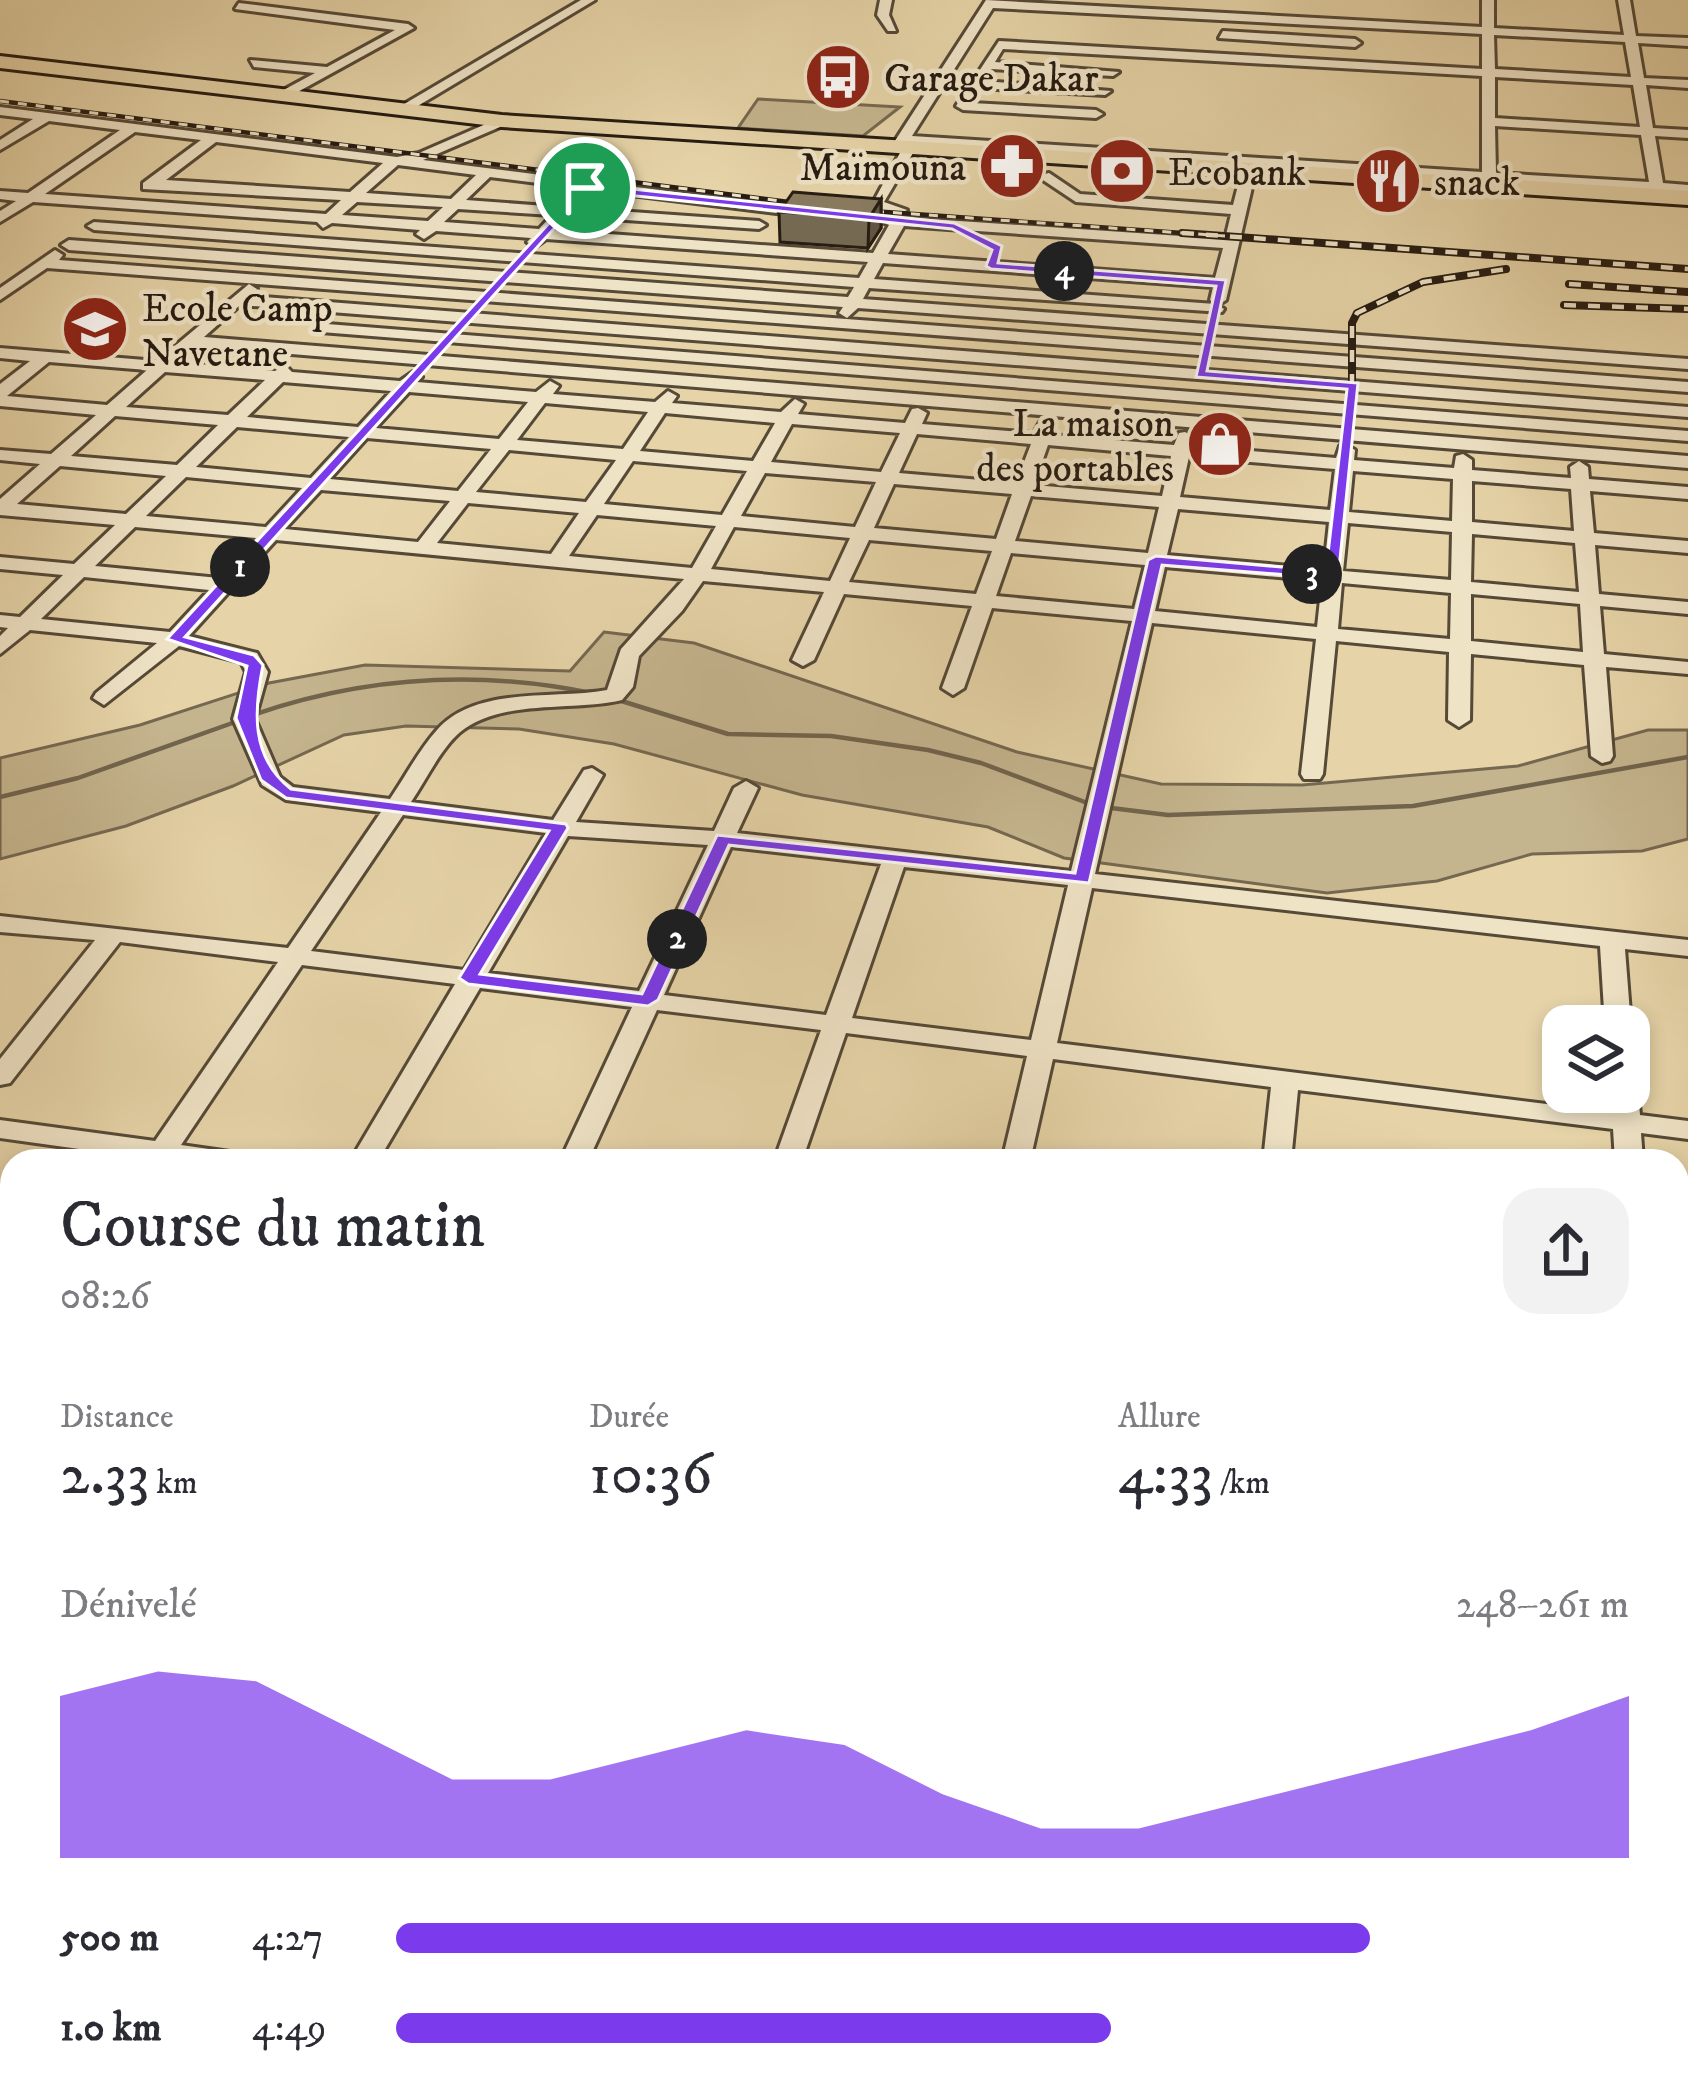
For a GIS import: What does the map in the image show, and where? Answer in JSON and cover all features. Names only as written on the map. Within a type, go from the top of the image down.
[{"type":"highway","points":[[0,62],[502,121],[1688,194]]},
{"type":"street","points":[[401,110],[589,0]]},
{"type":"street","points":[[886,0],[883,15],[892,28]]},
{"type":"street","points":[[1222,0],[1210,34],[1355,43]]},
{"type":"street","points":[[1624,0],[1658,188]]},
{"type":"street","points":[[1232,239],[875,205],[903,145],[991,2],[1148,6],[1216,16],[1688,42]]},
{"type":"street","points":[[1137,31],[1148,6]]},
{"type":"street","points":[[1352,65],[1360,7]]},
{"type":"street","points":[[1467,12],[1488,7],[1489,181]]},
{"type":"street","points":[[239,8],[408,28],[283,96]]},
{"type":"street","points":[[979,22],[1001,23]]},
{"type":"street","points":[[1156,54],[1165,32]]},
{"type":"street","points":[[1096,114],[963,106],[998,45],[1688,84]]},
{"type":"street","points":[[1080,151],[1122,52]]},
{"type":"street","points":[[254,63],[329,71]]},
{"type":"street","points":[[987,65],[1114,72]]},
{"type":"street","points":[[976,84],[1106,92]]},
{"type":"street","points":[[0,111],[696,201],[788,220]]},
{"type":"street","points":[[0,146],[46,117]]},
{"type":"street","points":[[0,508],[393,162],[423,156],[502,121]]},
{"type":"street","points":[[1489,122],[1688,134]]},
{"type":"street","points":[[0,218],[132,128]]},
{"type":"street","points":[[0,296],[8,283],[69,245],[212,139]]},
{"type":"street","points":[[903,145],[1080,151],[1489,181],[1658,188],[1688,194]]},
{"type":"street","points":[[291,164],[307,151]]},
{"type":"street","points":[[1019,1149],[1249,170]]},
{"type":"street","points":[[0,648],[485,174]]},
{"type":"street","points":[[1044,176],[1072,197],[1239,210]]},
{"type":"street","points":[[157,272],[274,177]]},
{"type":"street","points":[[152,183],[681,220],[836,216]]},
{"type":"street","points":[[104,698],[175,639],[585,188]]},
{"type":"street","points":[[0,195],[1222,283]]},
{"type":"street","points":[[422,548],[696,201]]},
{"type":"street","points":[[1138,227],[1144,204]]},
{"type":"street","points":[[857,218],[1232,239]]},
{"type":"street","points":[[556,561],[788,220]]},
{"type":"street","points":[[164,1149],[452,726],[536,703],[614,695],[622,687],[628,655],[675,608],[698,574],[899,221]]},
{"type":"street","points":[[94,226],[1090,299],[1213,319],[1465,348],[1682,364],[1688,434],[327,329]]},
{"type":"street","points":[[803,660],[998,248],[954,226]]},
{"type":"street","points":[[69,245],[1083,320],[1213,319]]},
{"type":"street","points":[[952,688],[1110,254]]},
{"type":"street","points":[[43,263],[1684,387]]},
{"type":"street","points":[[237,299],[1686,411]]},
{"type":"street","points":[[190,341],[1688,462]]},
{"type":"street","points":[[1459,720],[1465,348]]},
{"type":"street","points":[[0,353],[1688,493]]},
{"type":"street","points":[[1570,356],[1602,756]]},
{"type":"street","points":[[0,397],[45,357]]},
{"type":"street","points":[[1312,774],[1353,386]]},
{"type":"street","points":[[0,397],[1688,547]]},
{"type":"street","points":[[0,455],[1688,608]]},
{"type":"street","points":[[0,508],[1688,668]]},
{"type":"street","points":[[0,563],[224,585]]},
{"type":"street","points":[[0,621],[175,639],[249,658],[255,665],[244,718],[276,788],[560,828],[723,839],[1688,948]]},
{"type":"street","points":[[371,1149],[592,775]]},
{"type":"street","points":[[580,1149],[746,788]]},
{"type":"street","points":[[792,1149],[895,859]]},
{"type":"street","points":[[0,925],[295,956],[1688,1130]]},
{"type":"street","points":[[0,1077],[113,934]]},
{"type":"street","points":[[1612,939],[1617,1005]]},
{"type":"street","points":[[1277,1149],[1285,1080]]},
{"type":"street","points":[[1625,1113],[1628,1149]]},
{"type":"street","points":[[0,1129],[118,1149]]},
{"type":"shaded area","points":[[758,99],[900,107],[863,136],[738,128]]},
{"type":"shaded area","points":[[604,632],[694,643],[1017,752],[1161,784],[1302,785],[1518,766],[1648,730],[1688,730],[1688,839],[1642,851],[1532,854],[1437,881],[1327,893],[1064,858],[988,827],[802,795],[614,744],[519,729],[406,726],[344,735],[233,786],[126,826],[0,859],[0,758],[140,725],[269,683],[365,665],[570,671]]},
{"type":"building","points":[[793,192],[881,199],[869,218],[779,212]]},
{"type":"waterway","points":[[250,716],[336,692],[422,681],[508,681],[596,694]]},
{"type":"waterway","points":[[615,699],[728,734],[831,736],[928,750],[981,763],[1090,804]]},
{"type":"waterway","points":[[0,797],[78,778],[238,721]]},
{"type":"waterway","points":[[1103,807],[1168,815],[1413,806],[1688,757]]},
{"type":"railway","points":[[0,101],[843,209],[1225,236]]},
{"type":"railway","points":[[1182,233],[1688,269]]},
{"type":"railway","points":[[1352,386],[1352,323],[1357,313],[1423,282],[1506,269]]},
{"type":"railway","points":[[1569,284],[1688,292]]},
{"type":"railway","points":[[1564,305],[1688,309]]},
{"type":"place","name":"Garage Dakar","points":[[838,77]]},
{"type":"place","name":"Maïmouna","points":[[1012,166]]},
{"type":"place","name":"Ecobank","points":[[1122,171]]},
{"type":"place","name":"snack","points":[[1388,181]]},
{"type":"place","name":"Ecole Camp Navetane","points":[[95,329]]},
{"type":"place","name":"La maison des portables","points":[[1220,444]]},
{"type":"route","points":[[585,188],[954,226],[998,248],[991,266],[1222,283],[1200,374],[1353,386],[1333,576],[1156,560],[1082,880],[723,839],[648,1000],[468,978],[560,828],[286,793],[270,780],[244,718],[255,665],[249,658],[175,639],[585,188]]}]
